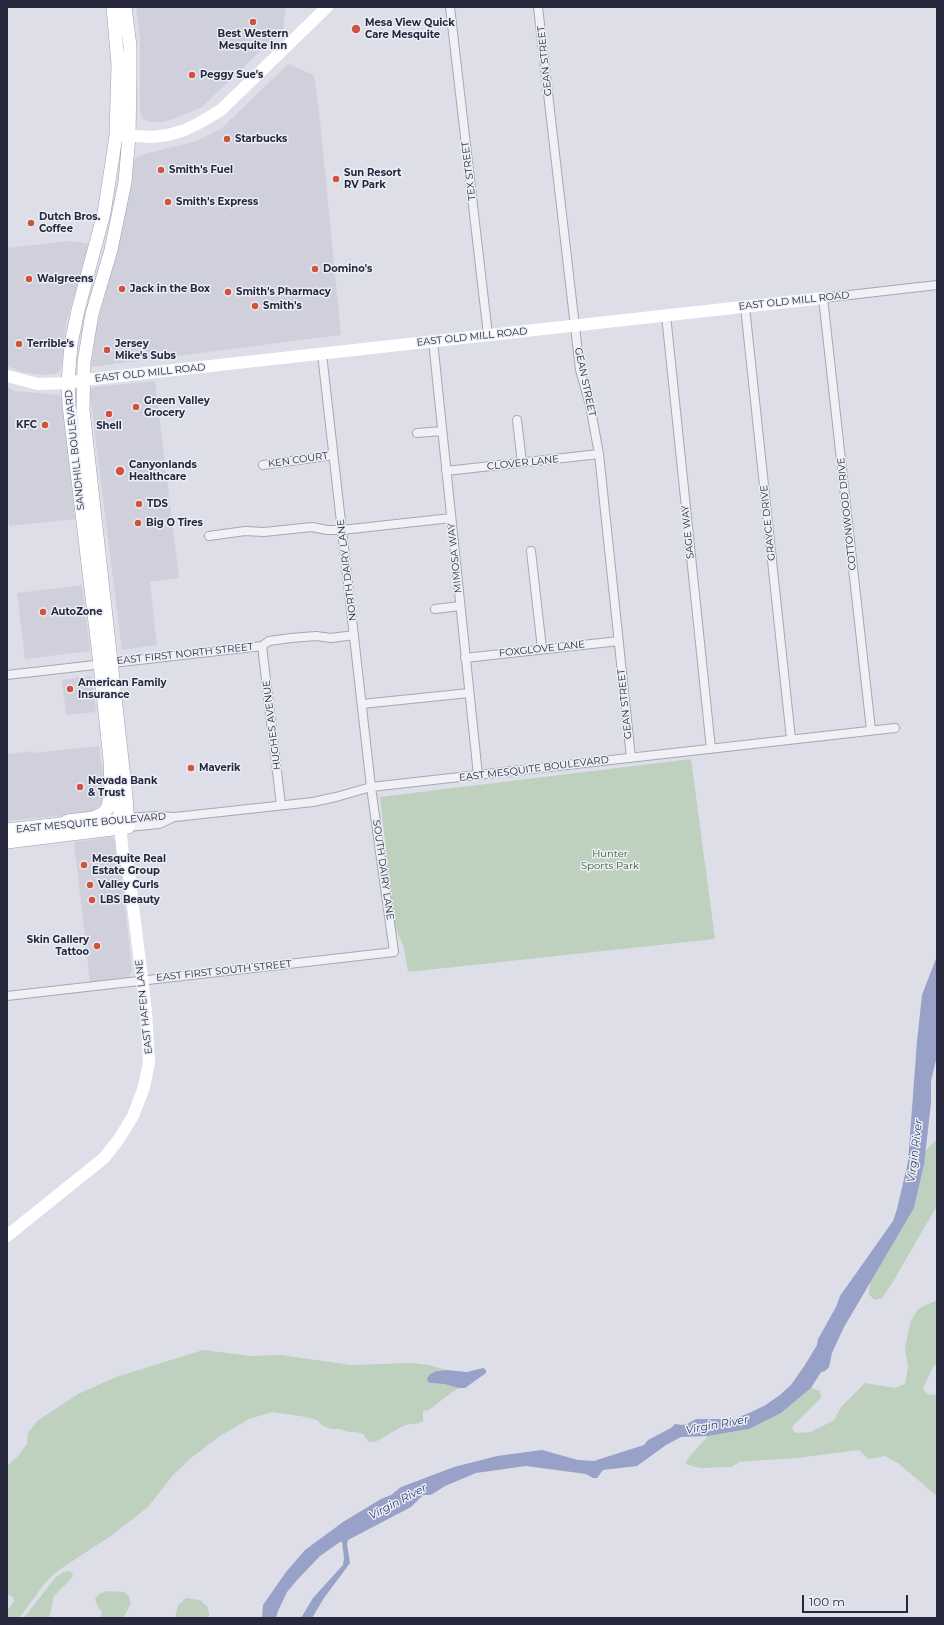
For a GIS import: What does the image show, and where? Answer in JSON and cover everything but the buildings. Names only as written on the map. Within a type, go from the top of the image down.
[{"type":"main road","name":"SANDHILL BOULEVARD","points":[[114,7],[125,182],[111,250],[92,314],[84,362],[84,416],[99,556],[110,760],[124,823]]},
{"type":"main road","name":"SANDHILL BOULEVARD","points":[[124,823],[105,663],[81,502],[69,405],[68,383],[71,344],[78,310],[96,246],[110,178],[122,135],[130,54],[125,7]]},
{"type":"main road","points":[[122,135],[152,137],[168,135],[186,130],[221,110],[327,7]]},
{"type":"main road","name":"EAST OLD MILL ROAD","points":[[7,376],[38,384],[68,383],[823,298]]},
{"type":"main road","points":[[81,502],[85,510],[90,551],[99,556]]},
{"type":"main road","points":[[62,824],[68,821],[93,818],[102,814],[107,809],[111,794],[110,760]]},
{"type":"main road","name":"EAST MESQUITE BOULEVARD","points":[[7,830],[62,824],[124,823]]},
{"type":"main road","name":"EAST MESQUITE BOULEVARD","points":[[7,842],[124,823]]},
{"type":"main road","name":"EAST HAFEN LANE","points":[[7,1236],[104,1158],[119,1139],[133,1116],[144,1087],[149,1062],[148,1033],[128,865],[123,858],[124,823]]},
{"type":"street","name":"TEX STREET","points":[[450,7],[488,335]]},
{"type":"street","name":"GEAN STREET","points":[[538,7],[580,370],[590,405],[599,454],[631,758]]},
{"type":"street","name":"EAST OLD MILL ROAD","points":[[823,298],[937,285]]},
{"type":"street","name":"COTTONWOOD DRIVE","points":[[823,298],[870,730]]},
{"type":"street","name":"GRAYCE DRIVE","points":[[745,307],[790,740]]},
{"type":"street","name":"SAGE WAY","points":[[666,316],[711,749]]},
{"type":"street","name":"MIMOSA WAY","points":[[433,341],[478,775]]},
{"type":"street","name":"NORTH DAIRY LANE","points":[[322,354],[371,787]]},
{"type":"street","points":[[517,420],[522,463]]},
{"type":"street","points":[[417,433],[442,431]]},
{"type":"street","name":"CLOVER LANE","points":[[446,471],[599,454]]},
{"type":"street","name":"KEN COURT","points":[[263,464],[333,455]]},
{"type":"street","points":[[209,536],[245,531],[264,532],[312,527],[327,530],[342,530],[451,518]]},
{"type":"street","points":[[531,551],[542,649]]},
{"type":"street","points":[[435,608],[460,606]]},
{"type":"street","name":"EAST FIRST NORTH STREET","points":[[7,675],[262,646],[269,641],[291,638],[316,636],[331,638],[354,635]]},
{"type":"street","name":"FOXGLOVE LANE","points":[[466,658],[618,641]]},
{"type":"street","name":"HUGHES AVENUE","points":[[262,646],[281,805]]},
{"type":"street","points":[[362,704],[469,693]]},
{"type":"street","name":"EAST MESQUITE BOULEVARD","points":[[124,823],[159,824],[175,817],[331,798],[371,787],[895,728]]},
{"type":"street","name":"SOUTH DAIRY LANE","points":[[371,787],[394,952]]},
{"type":"street","name":"EAST FIRST SOUTH STREET","points":[[7,996],[394,952]]},
{"type":"shaded area","points":[[136,7],[286,7],[283,29],[202,107],[174,119],[162,122],[150,122],[142,117],[140,110],[140,39]]},
{"type":"shaded area","points":[[288,64],[314,75],[319,111],[341,335],[91,367],[97,326],[120,238],[132,160],[144,154],[197,141],[222,128]]},
{"type":"shaded area","points":[[71,241],[90,244],[66,323],[61,370],[55,374],[42,375],[22,372],[7,366],[7,248]]},
{"type":"shaded area","points":[[155,381],[179,578],[150,582],[157,645],[122,650],[90,394],[94,387]]},
{"type":"shaded area","points":[[7,387],[15,391],[59,395],[62,398],[75,519],[9,526],[7,505]]},
{"type":"shaded area","points":[[82,585],[90,651],[25,659],[17,593]]},
{"type":"shaded area","points":[[92,677],[96,712],[66,715],[62,680]]},
{"type":"shaded area","points":[[99,746],[105,796],[100,805],[94,810],[81,814],[7,821],[7,754],[34,751],[34,753]]},
{"type":"shaded area","points":[[112,837],[118,843],[132,970],[128,977],[90,982],[74,842]]},
{"type":"green space","name":"Hunter Sports Park","points":[[691,759],[715,939],[408,972],[404,948],[394,924],[380,797]]},
{"type":"green space","points":[[937,1139],[937,1206],[891,1285],[882,1298],[875,1300],[869,1295],[870,1282],[914,1208],[924,1165],[924,1154]]},
{"type":"green space","points":[[937,1300],[937,1363],[932,1369],[923,1388],[928,1395],[937,1394],[937,1496],[898,1463],[885,1456],[868,1459],[859,1450],[797,1458],[740,1462],[731,1467],[700,1468],[685,1464],[689,1457],[708,1436],[749,1429],[781,1413],[811,1388],[820,1391],[821,1398],[792,1427],[795,1433],[811,1432],[834,1420],[841,1407],[865,1383],[895,1388],[905,1384],[908,1366],[905,1349],[910,1323],[918,1309]]},
{"type":"green space","points":[[203,1350],[251,1356],[281,1355],[351,1365],[411,1363],[429,1365],[446,1370],[437,1371],[431,1383],[444,1384],[459,1388],[429,1410],[423,1411],[423,1421],[420,1423],[405,1425],[375,1442],[369,1442],[363,1434],[340,1429],[331,1429],[323,1426],[317,1420],[306,1417],[272,1412],[249,1419],[220,1436],[191,1458],[173,1475],[148,1507],[112,1535],[56,1572],[45,1583],[19,1618],[7,1618],[7,1610],[14,1602],[13,1597],[7,1594],[7,1466],[18,1456],[27,1444],[28,1433],[37,1421],[78,1394],[116,1377]]},
{"type":"green space","points":[[70,1571],[73,1575],[71,1579],[54,1596],[49,1618],[24,1618],[55,1578],[63,1572]]},
{"type":"green space","points":[[107,1591],[125,1592],[129,1597],[131,1604],[123,1618],[100,1618],[102,1613],[95,1599],[99,1594]]},
{"type":"green space","points":[[186,1598],[200,1600],[207,1606],[209,1618],[175,1618],[178,1605]]},
{"type":"water","name":"Virgin River","points":[[937,956],[937,1056],[931,1081],[931,1103],[924,1165],[914,1208],[844,1327],[832,1353],[829,1367],[825,1371],[821,1372],[811,1388],[781,1413],[749,1429],[708,1436],[681,1437],[666,1445],[637,1466],[603,1470],[597,1478],[593,1478],[586,1474],[526,1466],[476,1473],[445,1486],[431,1495],[423,1495],[411,1507],[348,1540],[347,1544],[350,1563],[324,1598],[312,1618],[301,1618],[313,1598],[343,1565],[344,1558],[342,1542],[320,1556],[298,1579],[287,1592],[276,1618],[262,1618],[263,1605],[286,1572],[305,1550],[343,1522],[381,1499],[391,1495],[401,1487],[454,1467],[497,1456],[542,1450],[578,1460],[594,1461],[644,1445],[648,1440],[671,1428],[675,1424],[687,1424],[696,1419],[734,1419],[764,1406],[791,1385],[817,1345],[818,1339],[836,1307],[840,1296],[893,1221],[908,1162],[922,995]]},
{"type":"water","points":[[483,1368],[486,1370],[486,1373],[465,1388],[431,1383],[428,1382],[427,1379],[430,1374],[437,1371],[446,1370],[467,1372]]},
{"type":"place","name":"Best Western Mesquite Inn","points":[[253,22]]},
{"type":"place","name":"Mesa View Quick Care Mesquite","points":[[356,29]]},
{"type":"place","name":"Peggy Sue's","points":[[192,75]]},
{"type":"place","name":"Starbucks","points":[[227,139]]},
{"type":"place","name":"Smith's Fuel","points":[[161,170]]},
{"type":"place","name":"Sun Resort RV Park","points":[[336,179]]},
{"type":"place","name":"Smith's Express","points":[[168,202]]},
{"type":"place","name":"Dutch Bros. Coffee","points":[[31,223]]},
{"type":"place","name":"Domino's","points":[[315,269]]},
{"type":"place","name":"Walgreens","points":[[29,279]]},
{"type":"place","name":"Jack in the Box","points":[[122,289]]},
{"type":"place","name":"Smith's Pharmacy","points":[[228,292]]},
{"type":"place","name":"Smith's","points":[[255,306]]},
{"type":"place","name":"Terrible's","points":[[19,344]]},
{"type":"place","name":"Jersey Mike's Subs","points":[[107,350]]},
{"type":"place","name":"Green Valley Grocery","points":[[136,407]]},
{"type":"place","name":"Shell","points":[[109,414]]},
{"type":"place","name":"KFC","points":[[45,425]]},
{"type":"place","name":"Canyonlands Healthcare","points":[[120,471]]},
{"type":"place","name":"TDS","points":[[139,504]]},
{"type":"place","name":"Big O Tires","points":[[138,523]]},
{"type":"place","name":"AutoZone","points":[[43,612]]},
{"type":"place","name":"American Family Insurance","points":[[70,689]]},
{"type":"place","name":"Maverik","points":[[191,768]]},
{"type":"place","name":"Nevada Bank & Trust","points":[[80,787]]},
{"type":"place","name":"Mesquite Real Estate Group","points":[[84,865]]},
{"type":"place","name":"Valley Curls","points":[[90,885]]},
{"type":"place","name":"LBS Beauty","points":[[92,900]]},
{"type":"place","name":"Skin Gallery Tattoo","points":[[97,946]]}]
